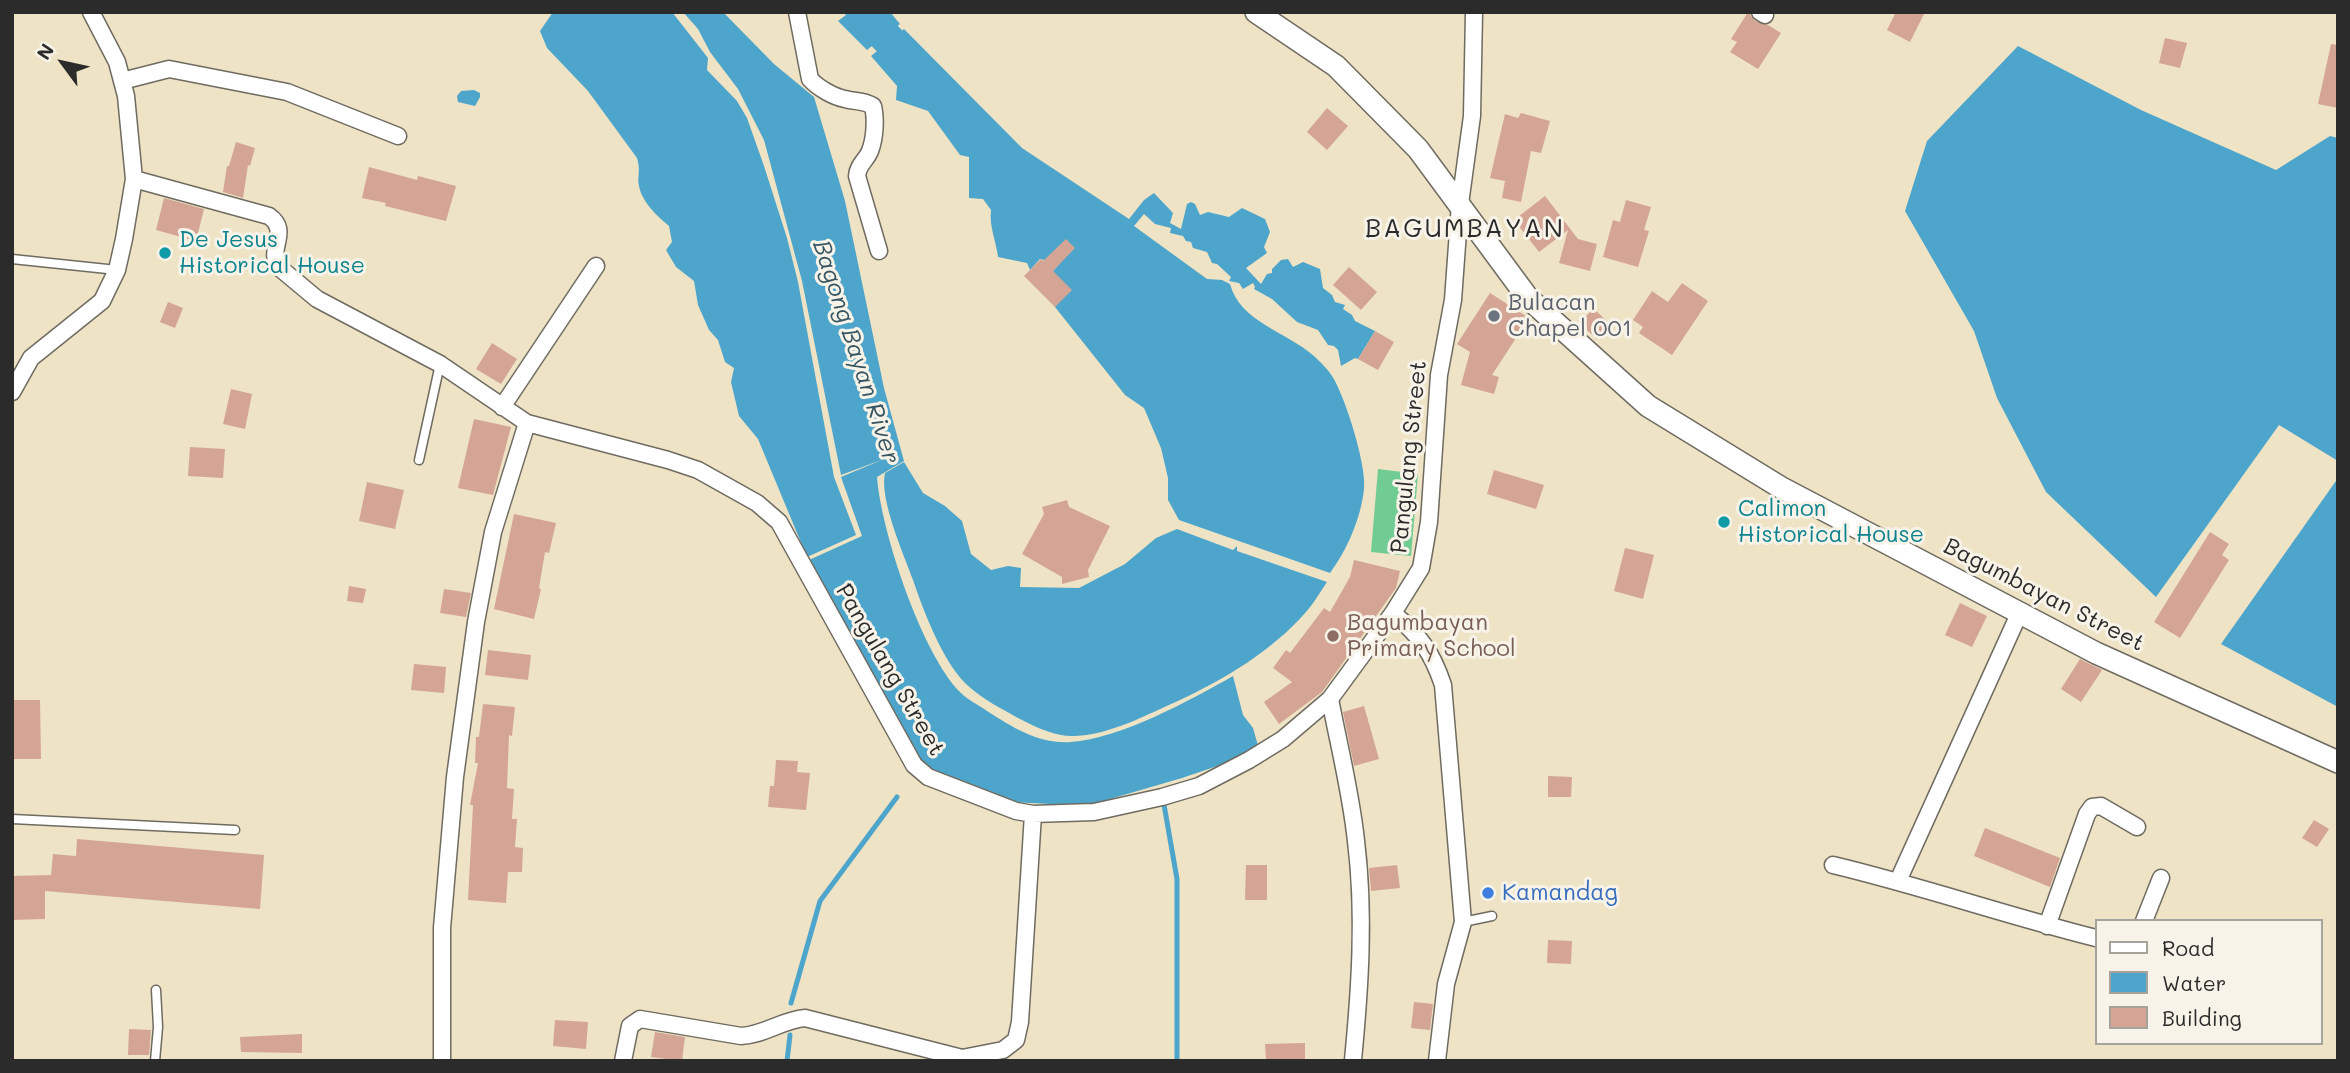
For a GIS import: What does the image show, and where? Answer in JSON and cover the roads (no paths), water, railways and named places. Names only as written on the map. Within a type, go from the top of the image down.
[{"type":"main road","name":"Bagumbayan Street","points":[[1256,12],[1336,65],[1418,149],[1528,298],[1648,406],[1780,487],[2019,614],[2096,653],[2338,762]]},
{"type":"street","points":[[12,391],[32,358],[102,301],[117,270],[124,239],[134,179],[126,96],[117,62],[91,12]]},
{"type":"street","points":[[797,12],[810,79],[815,85],[843,99],[864,101],[873,106],[875,126],[870,152],[858,166],[857,176],[879,251]]},
{"type":"street","name":"Pangulang Street","points":[[134,179],[269,216],[276,221],[279,230],[275,256],[276,264],[281,270],[317,299],[440,364],[527,424],[698,470],[757,503],[779,522],[914,765],[928,777],[1016,811],[1033,814],[1094,812],[1199,786],[1249,761],[1283,739],[1330,699],[1393,613],[1420,568],[1429,522],[1439,375],[1452,300],[1460,204],[1472,116],[1474,12]]},
{"type":"street","points":[[122,81],[169,69],[287,92],[398,136]]},
{"type":"street","points":[[502,407],[596,266]]},
{"type":"street","points":[[442,1061],[442,928],[455,778],[476,622],[493,532],[527,424]]},
{"type":"street","points":[[1393,613],[1417,633],[1436,665],[1443,685],[1463,922],[1446,984],[1437,1061]]},
{"type":"street","points":[[1898,881],[2019,614]]},
{"type":"street","points":[[1330,699],[1356,840],[1360,888],[1360,980],[1353,1060]]},
{"type":"street","points":[[2047,926],[2087,814],[2092,807],[2101,806],[2137,827]]},
{"type":"street","points":[[623,1061],[630,1026],[640,1019],[754,1035],[791,1019],[805,1018],[962,1059],[1003,1050],[1016,1040],[1020,1022],[1033,814]]},
{"type":"street","points":[[1833,865],[2094,938]]},
{"type":"street","points":[[2145,919],[2161,878]]},
{"type":"lane","points":[[12,259],[117,270]]},
{"type":"lane","points":[[419,460],[440,364]]},
{"type":"lane","points":[[12,819],[235,830]]},
{"type":"lane","points":[[1463,922],[1492,916]]},
{"type":"lane","points":[[155,1061],[158,1027],[156,990]]},
{"type":"water","points":[[553,12],[672,12],[708,58],[707,70],[737,101],[747,118],[787,238],[798,282],[834,477],[856,535],[807,557],[758,439],[739,416],[731,382],[734,368],[725,362],[718,340],[709,330],[698,305],[694,281],[676,267],[666,250],[672,242],[669,226],[643,198],[637,158],[588,91],[547,48],[540,31]]},
{"type":"water","points":[[683,12],[723,12],[774,64],[814,97],[845,201],[884,388],[904,461],[877,477],[886,528],[918,622],[946,675],[967,698],[1017,729],[1037,738],[1059,742],[1111,734],[1176,707],[1233,676],[1243,715],[1253,728],[1259,749],[1182,778],[1086,806],[1012,802],[919,768],[809,560],[862,536],[841,477],[884,459],[841,475],[802,281],[764,140],[738,89],[710,52],[698,29]]},
{"type":"water","points":[[850,12],[890,12],[900,24],[867,50],[838,21]]},
{"type":"water","points":[[904,29],[1022,148],[1129,219],[1144,200],[1154,193],[1173,213],[1170,223],[1181,229],[1187,204],[1191,202],[1195,204],[1200,215],[1208,212],[1229,217],[1242,208],[1265,219],[1270,232],[1264,247],[1267,253],[1246,268],[1261,284],[1281,260],[1288,259],[1293,267],[1303,262],[1320,269],[1323,288],[1332,295],[1335,302],[1345,305],[1343,309],[1352,315],[1355,321],[1375,331],[1358,359],[1341,366],[1338,350],[1328,345],[1318,330],[1297,322],[1272,299],[1254,289],[1253,283],[1243,289],[1239,283],[1229,281],[1231,277],[1217,264],[1212,263],[1207,252],[1193,248],[1191,242],[1186,241],[1183,236],[1170,233],[1171,228],[1155,224],[1144,214],[1134,226],[1207,279],[1222,280],[1230,284],[1235,297],[1244,308],[1314,356],[1332,376],[1354,431],[1362,464],[1364,489],[1352,533],[1330,573],[1179,520],[1168,500],[1168,478],[1161,448],[1144,408],[1125,395],[1055,307],[1053,271],[1059,264],[1040,259],[1030,270],[1027,263],[998,257],[991,210],[983,199],[969,198],[969,157],[960,155],[928,111],[896,100],[897,86],[871,56]]},
{"type":"water","points":[[2018,46],[2141,110],[2276,170],[2330,136],[2338,138],[2338,461],[2279,425],[2156,597],[2046,492],[1997,398],[1974,331],[1905,211],[1927,141]]},
{"type":"water","points":[[474,90],[480,93],[475,106],[458,102],[457,96],[461,91]]},
{"type":"water","points":[[904,462],[923,493],[945,506],[962,521],[971,554],[991,570],[1008,566],[1021,568],[1020,587],[1079,588],[1125,564],[1156,538],[1177,529],[1233,550],[1237,546],[1237,551],[1327,582],[1306,612],[1279,639],[1214,683],[1115,728],[1088,735],[1055,734],[1030,724],[979,695],[966,684],[949,662],[928,621],[889,512],[884,484],[885,473]]},
{"type":"water","points":[[2338,478],[2338,707],[2221,644]]},
{"type":"waterway","name":"Bagong Bayan River","points":[[862,12],[921,74]]},
{"type":"waterway","points":[[791,1003],[820,901],[897,797]]},
{"type":"waterway","points":[[1163,799],[1177,879],[1177,1061]]},
{"type":"waterway","points":[[787,1061],[790,1035]]},
{"type":"place","name":"De Jesus Historical House","points":[[165,253]]},
{"type":"place","name":"Bulacan Chapel 001","points":[[1494,316]]},
{"type":"place","name":"Calimon Historical House","points":[[1724,522]]},
{"type":"place","name":"Bagumbayan Primary School","points":[[1333,636]]},
{"type":"place","name":"Kamandag","points":[[1488,893]]},
{"type":"district","name":"BAGUMBAYAN","points":[[1465,229]]}]
